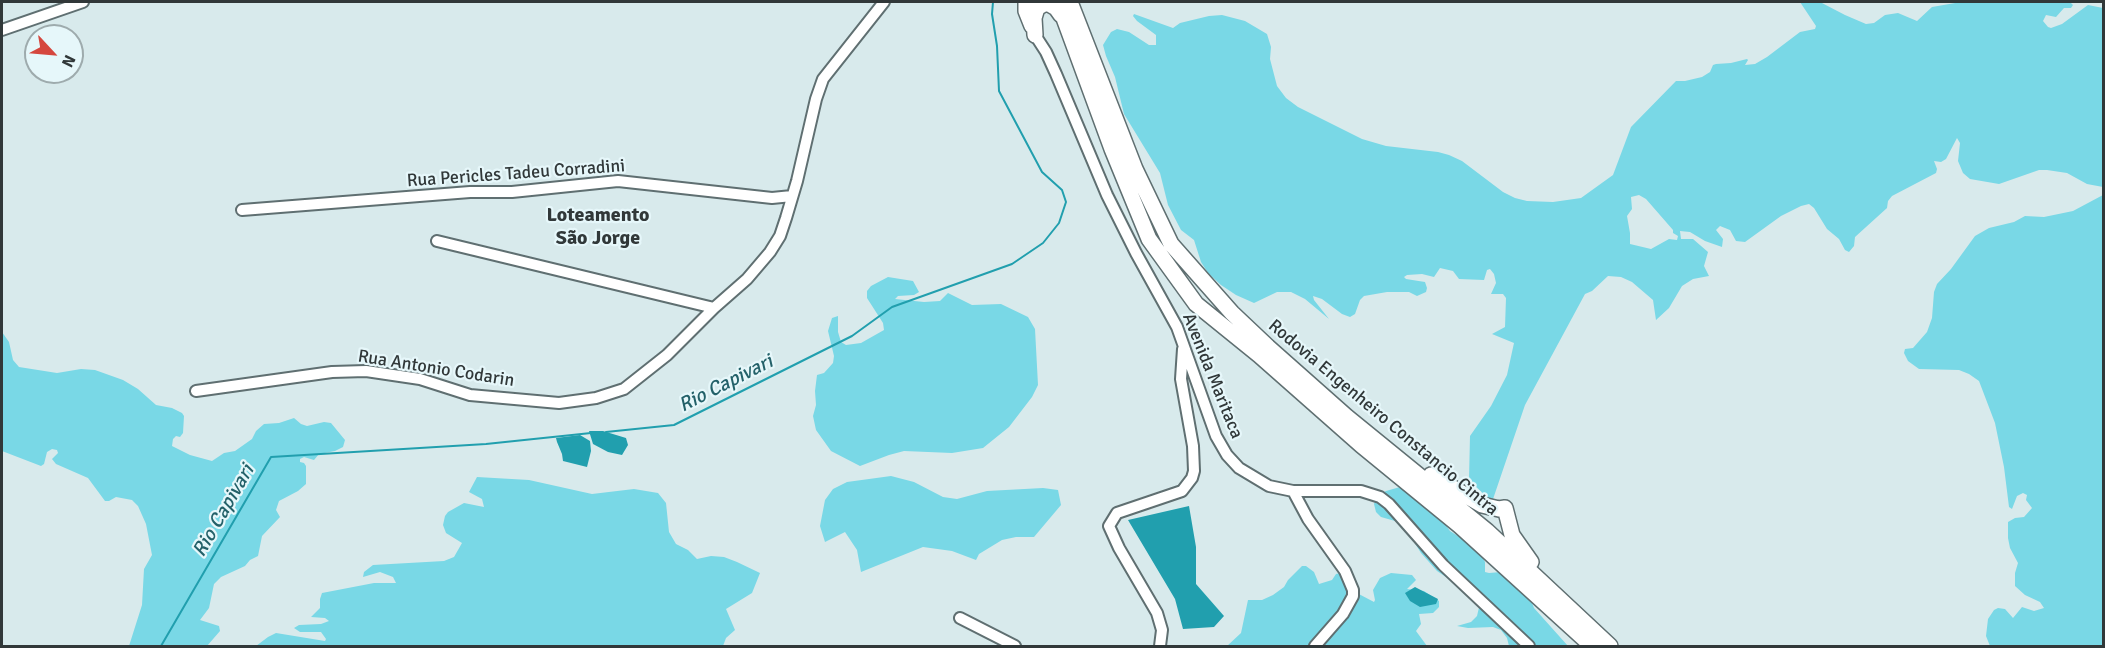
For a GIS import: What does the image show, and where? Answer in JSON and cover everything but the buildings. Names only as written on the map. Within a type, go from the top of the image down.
[{"type":"highway","points":[[1026,2],[1026,11],[1035,35]]},
{"type":"highway","name":"Rodovia Engenheiro Constancio Cintra","points":[[1058,2],[1112,149],[1149,238],[1196,303],[1361,445],[1460,526],[1592,646]]},
{"type":"highway","name":"Rodovia Engenheiro Constancio Cintra","points":[[1070,2],[1135,169],[1170,244],[1232,313],[1268,346],[1347,417],[1487,531],[1611,646]]},
{"type":"highway","points":[[1035,35],[1034,18],[1037,8],[1044,4],[1056,8],[1064,19]]},
{"type":"highway","points":[[1400,460],[1437,478],[1482,505],[1498,509],[1505,508],[1512,536],[1557,595]]},
{"type":"highway","points":[[1561,618],[1570,636],[1579,646]]},
{"type":"street","points":[[2,30],[83,2]]},
{"type":"street","name":"Rua Antonio Codarin","points":[[196,391],[332,372],[366,370],[420,379],[470,395],[559,403],[596,398],[624,389],[667,355],[747,279],[770,252],[780,236],[823,79],[884,2]]},
{"type":"street","name":"Avenida Maritaca","points":[[1035,35],[1056,74],[1107,195],[1177,327],[1216,436],[1227,455],[1239,468],[1269,486],[1293,491],[1361,491],[1380,497],[1389,504],[1443,566],[1529,646]]},
{"type":"street","name":"Rua Pericles Tadeu Corradini","points":[[242,210],[470,192],[512,192],[618,181],[772,198],[792,196]]},
{"type":"street","points":[[437,241],[714,308]]},
{"type":"street","points":[[1151,646],[1161,642],[1162,630],[1157,613],[1119,548],[1109,526],[1117,513],[1182,491],[1192,478],[1194,471],[1192,446],[1180,379],[1183,345]]},
{"type":"street","points":[[1293,491],[1308,519],[1345,571],[1353,590],[1353,596],[1342,614],[1315,646]]},
{"type":"street","points":[[960,618],[1015,646]]},
{"type":"shaded area","points":[[1800,2],[1820,2],[1866,24],[1874,23],[1885,15],[1898,13],[1917,21],[1932,7],[1961,2],[2070,2],[2073,5],[2071,8],[2064,8],[2056,17],[2046,15],[2043,21],[2051,28],[2062,24],[2088,5],[2103,8],[2103,187],[2087,184],[2067,173],[2047,170],[2039,170],[1999,184],[1970,179],[1963,173],[1958,161],[1960,143],[1957,138],[1946,159],[1941,162],[1934,161],[1936,173],[1892,196],[1887,208],[1855,237],[1854,246],[1849,252],[1827,229],[1809,204],[1781,216],[1745,242],[1736,241],[1730,230],[1720,226],[1716,230],[1723,239],[1722,247],[1690,232],[1680,231],[1681,239],[1693,239],[1708,252],[1704,266],[1709,276],[1693,279],[1682,286],[1669,308],[1656,320],[1653,300],[1632,282],[1621,277],[1608,276],[1592,291],[1585,294],[1525,405],[1492,502],[1469,480],[1470,436],[1491,406],[1507,375],[1514,343],[1492,334],[1505,327],[1506,298],[1503,294],[1491,294],[1496,283],[1490,269],[1487,270],[1484,280],[1459,279],[1453,271],[1440,268],[1434,277],[1422,274],[1407,275],[1404,277],[1406,279],[1425,282],[1426,292],[1417,296],[1409,292],[1387,292],[1364,296],[1355,314],[1350,317],[1342,314],[1322,299],[1313,296],[1329,319],[1305,299],[1291,292],[1277,292],[1254,303],[1236,295],[1208,273],[1201,262],[1194,240],[1181,230],[1168,205],[1160,173],[1124,114],[1115,77],[1103,45],[1111,32],[1117,29],[1129,32],[1149,45],[1156,45],[1156,35],[1137,21],[1134,14],[1173,28],[1180,23],[1209,16],[1222,15],[1245,21],[1267,34],[1277,86],[1286,98],[1298,107],[1362,139],[1386,146],[1449,155],[1462,161],[1503,192],[1515,198],[1553,202],[1581,198],[1613,175],[1631,127],[1676,81],[1702,77],[1716,64],[1747,59],[1745,65],[1755,64],[1800,32],[1815,29],[1816,26]],"holes":[[[1639,195],[1646,199],[1673,230],[1673,233],[1678,236],[1677,240],[1669,239],[1651,249],[1630,244],[1627,216],[1632,209],[1631,197]]]},
{"type":"shaded area","points":[[2103,195],[2103,646],[1990,646],[1986,636],[1988,619],[1994,610],[2005,609],[2013,618],[2022,607],[2034,611],[2044,608],[2040,602],[2025,595],[2015,586],[2018,563],[2010,548],[2008,538],[2008,522],[2024,517],[2032,508],[2026,500],[2027,495],[2023,493],[2017,496],[2012,509],[2009,507],[1995,423],[1979,381],[1959,370],[1919,369],[1908,361],[1904,353],[1905,349],[1913,348],[1927,332],[1932,318],[1934,292],[1937,284],[1975,236],[1989,228],[2014,222],[2025,216],[2044,217],[2073,211]]},
{"type":"shaded area","points":[[888,277],[913,281],[919,292],[914,295],[898,296],[895,299],[940,301],[948,293],[972,305],[1001,304],[1028,317],[1035,329],[1038,385],[1032,397],[1009,427],[983,448],[952,453],[904,451],[860,466],[831,451],[816,430],[813,416],[816,405],[817,375],[824,373],[833,363],[834,356],[828,331],[832,318],[838,316],[838,332],[841,342],[846,345],[861,343],[884,330],[883,323],[867,298],[867,291],[871,286]]},
{"type":"shaded area","points":[[2,332],[9,342],[13,360],[19,367],[57,373],[81,369],[95,370],[123,380],[138,389],[156,405],[172,408],[182,413],[184,416],[183,433],[180,437],[176,436],[173,439],[172,446],[190,455],[212,461],[224,453],[235,451],[252,439],[256,431],[264,424],[279,423],[294,418],[307,426],[324,422],[331,423],[345,440],[343,447],[319,454],[314,460],[304,457],[300,459],[300,462],[306,466],[306,484],[279,501],[276,510],[280,517],[262,536],[258,556],[245,566],[221,577],[214,584],[209,608],[200,620],[219,626],[220,631],[207,646],[129,646],[142,605],[144,569],[152,555],[146,524],[138,506],[132,500],[116,497],[105,501],[88,478],[56,464],[52,459],[58,453],[57,450],[52,449],[47,452],[44,464],[41,466],[2,451]]},
{"type":"shaded area","points":[[589,431],[603,431],[626,438],[628,445],[622,455],[608,452],[593,444]]},
{"type":"shaded area","points":[[580,435],[590,441],[591,451],[587,467],[563,461],[556,438]]},
{"type":"shaded area","points":[[891,476],[914,482],[943,497],[957,499],[987,491],[1043,488],[1058,490],[1061,505],[1034,537],[1002,540],[979,554],[976,560],[952,551],[923,547],[861,572],[857,550],[845,532],[825,542],[820,526],[825,500],[833,489],[847,482]]},
{"type":"shaded area","points":[[477,477],[529,480],[592,494],[634,489],[658,493],[666,503],[669,532],[676,544],[688,550],[697,559],[711,556],[724,557],[760,573],[752,593],[726,609],[735,630],[726,638],[723,646],[256,646],[276,633],[325,641],[321,632],[300,632],[294,628],[299,625],[321,624],[329,621],[325,618],[311,617],[320,608],[322,593],[374,583],[396,583],[393,577],[380,572],[363,577],[364,572],[373,565],[444,561],[454,557],[462,543],[446,533],[443,525],[445,516],[464,503],[484,507],[482,499],[469,492]]},
{"type":"shaded area","points":[[1400,480],[1439,516],[1450,531],[1478,549],[1485,562],[1485,572],[1501,572],[1527,590],[1534,608],[1568,646],[1509,646],[1501,630],[1493,627],[1457,626],[1471,622],[1477,616],[1481,599],[1471,588],[1437,571],[1421,553],[1404,526],[1381,517],[1376,512],[1374,504],[1377,496],[1400,487]]},
{"type":"shaded area","points":[[1189,506],[1196,547],[1196,584],[1224,616],[1214,627],[1183,629],[1175,599],[1128,520]]},
{"type":"shaded area","points":[[1302,566],[1314,572],[1319,584],[1332,580],[1336,574],[1340,573],[1355,592],[1374,602],[1373,590],[1380,578],[1391,573],[1412,575],[1416,580],[1407,589],[1424,591],[1439,601],[1439,607],[1433,613],[1419,614],[1421,624],[1416,631],[1427,646],[1227,646],[1241,633],[1248,600],[1262,600],[1273,595],[1284,587]]},
{"type":"shaded area","points":[[1415,587],[1438,599],[1436,604],[1420,607],[1410,601],[1405,593]]},
{"type":"waterway","name":"Rio Capivari","points":[[606,432],[674,425],[852,336],[892,307],[1012,264],[1043,243],[1059,223],[1066,202],[1062,190],[1042,172],[999,91],[997,46],[992,14],[993,2]]},
{"type":"waterway","name":"Rio Capivari","points":[[161,646],[271,457],[486,444],[591,433]]},
{"type":"district","name":"Loteamento São Jorge","points":[[598,228]]}]
